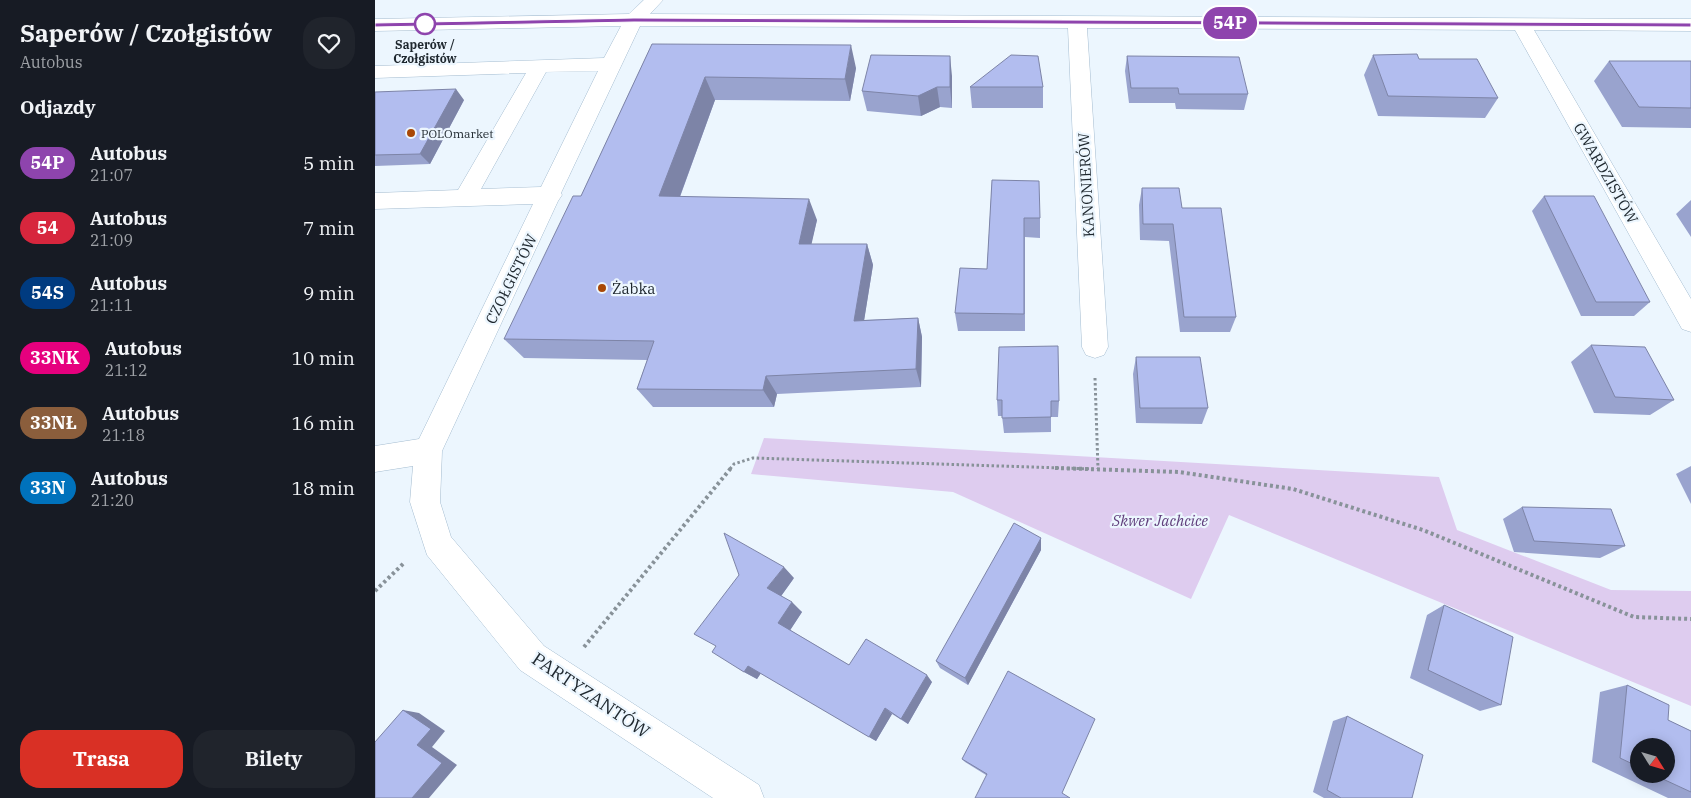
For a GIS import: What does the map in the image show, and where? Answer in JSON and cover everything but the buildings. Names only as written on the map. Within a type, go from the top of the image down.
[{"type":"street","name":"CZOŁGISTÓW","points":[[437,545],[425,502],[428,451],[551,195],[611,64],[634,20],[654,0]]},
{"type":"street","points":[[375,25],[634,20],[1691,25]]},
{"type":"street","name":"KANONIERÓW","points":[[1077,22],[1095,347]]},
{"type":"street","name":"GWARDZISTÓW","points":[[1521,24],[1691,322]]},
{"type":"street","points":[[375,72],[611,64]]},
{"type":"street","points":[[465,197],[539,67]]},
{"type":"street","points":[[375,201],[551,195]]},
{"type":"street","points":[[375,459],[428,451]]},
{"type":"street","name":"PARTYZANTÓW","points":[[437,545],[532,658],[746,798]]},
{"type":"path","points":[[1095,347],[1098,469]]},
{"type":"path","points":[[560,676],[734,464],[753,458],[1179,472],[1293,489],[1423,530],[1634,618],[1691,619]]},
{"type":"green space","name":"Skwer Jachcice","points":[[764,438],[1439,477],[1457,530],[1611,590],[1691,591],[1691,706],[1229,515],[1191,599],[953,492],[751,474]]},
{"type":"bus line","name":"54P","points":[[375,25],[634,20],[1691,25]]},
{"type":"place","name":"Saperów / Czołgistów","points":[[425,24]]},
{"type":"place","name":"POLOmarket","points":[[411,133]]},
{"type":"place","name":"Żabka","points":[[602,288]]}]
